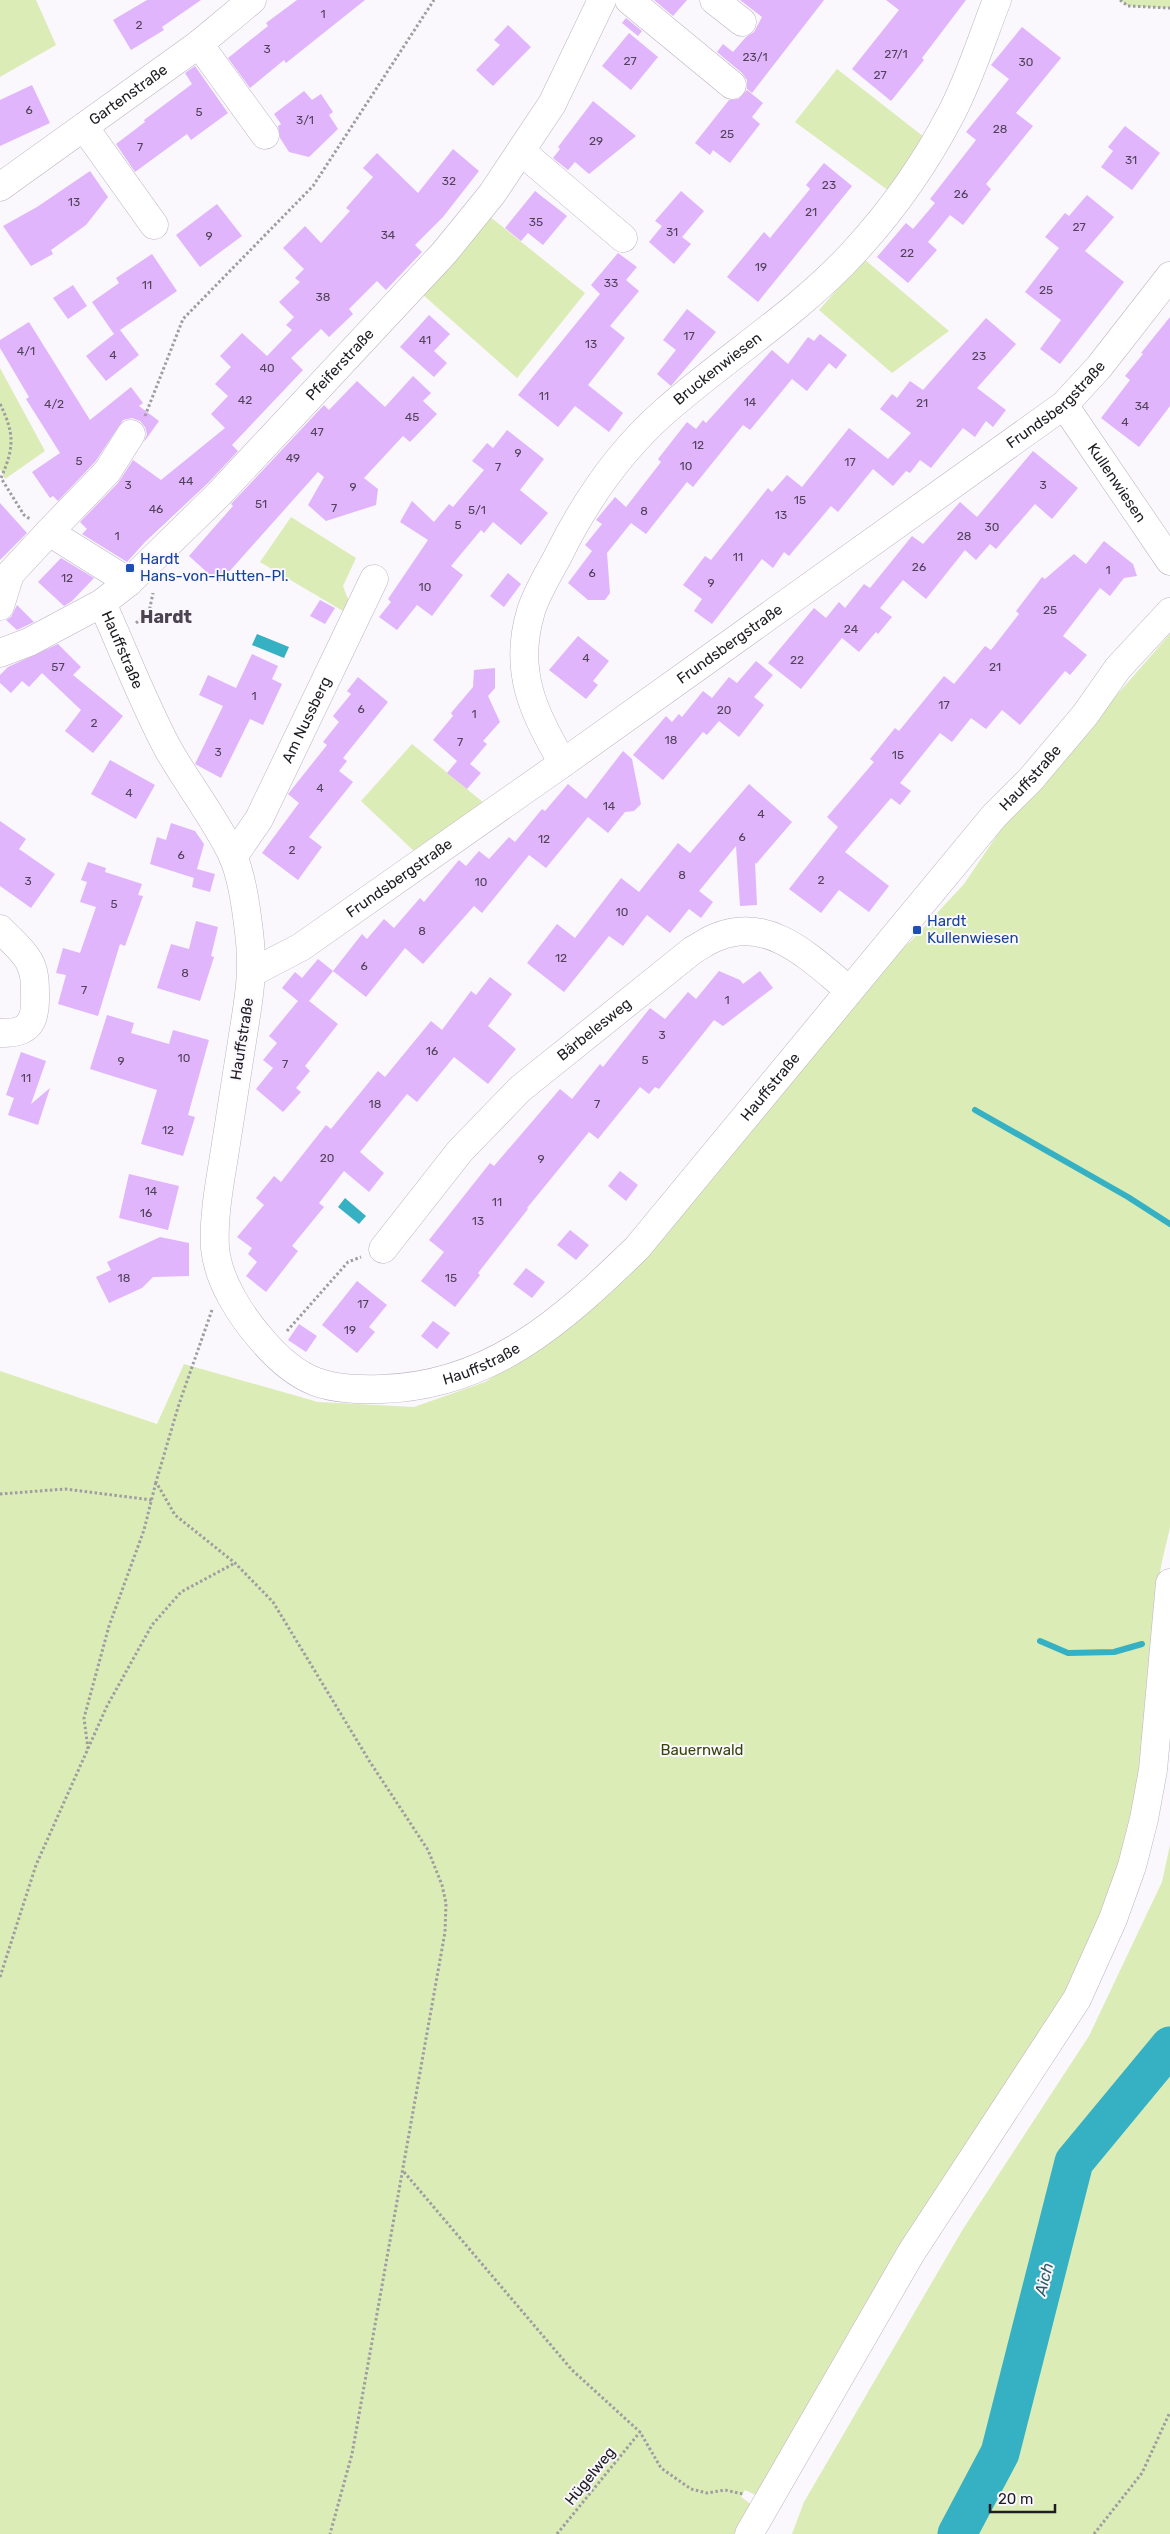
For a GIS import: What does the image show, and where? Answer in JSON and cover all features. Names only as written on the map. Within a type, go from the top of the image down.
[{"type":"street","name":"Gartenstraße","points":[[0,187],[199,44],[252,0]]},
{"type":"street","name":"Pfeiferstraße","points":[[0,654],[29,642],[102,603],[129,582],[219,494],[438,260],[492,194],[522,152],[552,104],[602,0]]},
{"type":"street","points":[[629,0],[732,85]]},
{"type":"street","points":[[714,0],[742,22]]},
{"type":"street","name":"Bruckenwiesen","points":[[563,763],[534,708],[527,689],[525,664],[526,634],[532,610],[568,535],[587,503],[626,452],[664,412],[823,284],[854,252],[898,198],[928,155],[951,113],[997,0]]},
{"type":"street","points":[[199,44],[265,135]]},
{"type":"street","points":[[84,127],[154,225]]},
{"type":"street","points":[[522,152],[623,238]]},
{"type":"street","name":"Frundsbergstraße","points":[[253,972],[301,947],[563,763],[1064,404],[1099,367],[1170,276]]},
{"type":"street","name":"Kullenwiesen","points":[[1064,404],[1170,561]]},
{"type":"street","points":[[0,606],[10,574],[107,472],[131,434]]},
{"type":"street","points":[[49,532],[129,582]]},
{"type":"street","name":"Am Nussberg","points":[[233,857],[259,819],[374,579]]},
{"type":"street","name":"Hauffstraße","points":[[102,603],[166,746],[233,857],[249,931],[253,972],[218,1191],[215,1249],[222,1278],[250,1327],[293,1370],[320,1385],[354,1390],[400,1388],[454,1377],[502,1358],[544,1332],[591,1293],[637,1248],[994,816],[1031,779],[1085,716],[1118,668],[1170,612]]},
{"type":"street","points":[[0,929],[23,952],[32,968],[35,980],[36,1014],[31,1023],[23,1030],[13,1033],[0,1033]]},
{"type":"street","name":"Bärbelesweg","points":[[383,1249],[460,1151],[520,1089],[693,950],[717,936],[743,932],[766,934],[794,944],[849,990]]},
{"type":"street","points":[[749,2534],[916,2245],[1077,1998],[1113,1919],[1132,1866],[1144,1819],[1153,1770],[1170,1583]]},
{"type":"path","points":[[131,434],[144,419],[183,319],[313,186],[434,0]]},
{"type":"path","points":[[1120,0],[1128,6],[1170,8]]},
{"type":"path","points":[[0,404],[9,422],[12,454],[1,478],[24,515],[49,532]]},
{"type":"path","points":[[271,1350],[348,1262],[383,1249]]},
{"type":"path","points":[[88,1750],[84,1718],[109,1626],[144,1530],[179,1404],[222,1278]]},
{"type":"path","points":[[156,1482],[175,1515],[235,1563],[273,1602],[370,1762],[428,1850],[442,1885],[446,1903],[445,1932],[404,2172],[387,2250],[352,2454],[330,2534]]},
{"type":"path","points":[[0,1494],[65,1489],[152,1500]]},
{"type":"path","points":[[0,1977],[36,1866],[107,1706],[152,1626],[181,1592],[235,1563]]},
{"type":"path","points":[[404,2172],[572,2370],[640,2432],[661,2468],[691,2489],[707,2492],[725,2490],[739,2493],[746,2495],[765,2507]]},
{"type":"path","points":[[1094,2534],[1142,2473],[1170,2412]]},
{"type":"path","name":"Hügelweg","points":[[557,2534],[640,2432]]},
{"type":"green space","points":[[0,0],[36,0],[56,45],[0,77]]},
{"type":"green space","points":[[1120,0],[1170,0],[1170,8],[1128,6]]},
{"type":"green space","points":[[837,69],[924,137],[889,191],[795,122]]},
{"type":"green space","points":[[489,216],[585,293],[517,378],[422,294]]},
{"type":"green space","points":[[864,259],[949,331],[892,373],[819,310]]},
{"type":"green space","points":[[0,368],[45,451],[5,479],[0,469]]},
{"type":"green space","points":[[291,517],[356,558],[343,586],[351,607],[348,614],[260,562]]},
{"type":"green space","name":"Bauernwald","points":[[1170,634],[1170,1527],[1159,1579],[1145,1744],[1137,1801],[1129,1834],[1108,1899],[1095,1930],[1050,2022],[758,2496],[745,2490],[741,2497],[752,2505],[734,2534],[0,2534],[0,1371],[157,1424],[184,1364],[318,1402],[414,1407],[485,1382],[549,1342],[881,968],[910,942],[964,884],[1006,822]]},
{"type":"green space","points":[[412,744],[484,803],[416,853],[361,801]]},
{"type":"green space","points":[[1170,1845],[1170,2534],[792,2534],[804,2502],[963,2229],[1089,2036],[1162,1882]]},
{"type":"water","points":[[257,634],[289,647],[284,658],[252,645]]},
{"type":"water","points":[[345,1198],[366,1216],[359,1224],[338,1207]]},
{"type":"building","points":[[147,0],[201,0],[162,27],[164,30],[131,50],[113,20]]},
{"type":"building","points":[[297,0],[365,0],[286,63],[284,60],[250,88],[228,58],[268,26],[266,23]]},
{"type":"building","points":[[654,0],[687,0],[673,16]]},
{"type":"building","points":[[740,0],[824,0],[752,93],[747,89],[747,80],[742,73],[717,52],[723,44],[733,52],[746,37],[754,32],[762,17]]},
{"type":"building","points":[[886,0],[966,0],[922,58],[924,60],[891,101],[852,69],[899,10]]},
{"type":"building","points":[[626,18],[642,31],[638,36],[622,23]]},
{"type":"building","points":[[508,25],[531,47],[493,86],[476,70],[500,45],[494,40]]},
{"type":"building","points":[[1022,27],[1061,58],[1016,113],[1033,126],[986,184],[991,189],[963,225],[950,215],[928,242],[937,250],[908,283],[877,257],[906,223],[913,229],[935,203],[930,199],[976,140],[966,132],[1009,79],[991,65]]},
{"type":"building","points":[[629,33],[658,57],[631,90],[602,66]]},
{"type":"building","points":[[195,66],[228,113],[191,140],[187,134],[135,172],[116,144],[192,84],[185,73]]},
{"type":"building","points":[[32,85],[50,123],[0,146],[0,100]]},
{"type":"building","points":[[747,90],[763,103],[752,117],[760,124],[730,163],[713,150],[710,155],[695,143],[729,100],[738,99]]},
{"type":"building","points":[[304,91],[312,100],[321,94],[333,112],[329,115],[338,129],[309,157],[289,152],[280,138],[278,126],[281,124],[274,114]]},
{"type":"building","points":[[593,101],[636,136],[589,174],[575,162],[568,170],[553,158],[560,149],[558,147]]},
{"type":"building","points":[[1125,126],[1160,153],[1132,190],[1101,167],[1113,151],[1108,147]]},
{"type":"building","points":[[453,149],[479,171],[443,217],[415,245],[422,252],[386,290],[377,281],[349,309],[353,314],[329,337],[321,329],[291,358],[303,370],[232,445],[238,451],[208,483],[145,542],[127,562],[82,534],[87,529],[80,522],[118,483],[133,460],[161,480],[225,428],[211,414],[228,396],[215,384],[231,367],[220,356],[242,333],[267,356],[292,330],[286,325],[294,317],[279,302],[300,282],[295,278],[304,269],[283,248],[305,226],[321,243],[350,211],[346,208],[373,177],[363,168],[377,153],[418,193]]},
{"type":"building","points":[[824,163],[852,186],[758,302],[727,277],[764,232],[770,238],[810,189],[806,185]]},
{"type":"building","points":[[90,171],[108,197],[86,225],[51,250],[53,254],[31,266],[3,226],[37,207]]},
{"type":"building","points":[[535,191],[567,216],[543,245],[528,233],[521,241],[505,228]]},
{"type":"building","points":[[681,191],[704,211],[682,237],[691,244],[674,264],[649,242],[662,226],[655,221]]},
{"type":"building","points":[[1087,195],[1114,217],[1085,251],[1124,282],[1060,364],[1040,349],[1061,320],[1025,292],[1059,248],[1045,237],[1065,213],[1069,216]]},
{"type":"building","points":[[217,204],[242,236],[200,267],[176,235]]},
{"type":"building","points":[[618,253],[637,267],[626,280],[639,291],[610,326],[625,338],[588,385],[623,413],[609,432],[575,406],[558,427],[518,395],[600,294],[591,285]]},
{"type":"building","points":[[152,254],[177,291],[120,330],[139,355],[106,381],[86,356],[114,334],[92,302],[119,283],[116,278]]},
{"type":"building","points":[[73,285],[87,306],[68,319],[53,298]]},
{"type":"building","points":[[687,309],[716,332],[671,386],[657,374],[676,350],[663,340]]},
{"type":"building","points":[[429,315],[450,334],[434,351],[447,363],[434,377],[400,347]]},
{"type":"building","points":[[1170,317],[1170,406],[1139,447],[1101,418],[1130,380],[1125,376]]},
{"type":"building","points":[[986,318],[1016,344],[977,388],[1006,410],[993,427],[986,421],[975,437],[963,428],[931,468],[920,460],[910,473],[906,471],[893,486],[873,469],[838,512],[831,506],[789,556],[784,552],[773,568],[762,559],[712,624],[694,611],[702,599],[683,585],[705,556],[711,560],[768,488],[772,492],[787,475],[802,487],[849,428],[888,459],[911,433],[880,409],[892,394],[897,398],[910,381],[923,390]]},
{"type":"building","points":[[29,322],[90,420],[131,387],[143,403],[139,406],[159,421],[144,442],[147,434],[145,427],[140,421],[132,418],[123,420],[95,462],[58,501],[53,496],[50,498],[32,472],[60,453],[26,399],[29,397],[0,348],[0,340]]},
{"type":"building","points":[[820,334],[847,355],[836,369],[829,363],[807,391],[792,379],[750,430],[743,425],[693,487],[687,482],[646,534],[631,523],[607,553],[610,593],[605,600],[588,600],[568,583],[592,551],[585,545],[602,524],[596,520],[615,497],[626,507],[661,462],[658,459],[687,422],[696,429],[703,420],[706,423],[772,350],[788,364],[808,337],[814,341]]},
{"type":"building","points":[[413,376],[431,393],[423,401],[437,414],[410,442],[403,436],[364,478],[378,489],[376,505],[326,521],[308,505],[324,477],[318,472],[219,583],[189,556],[233,506],[231,504],[324,405],[329,410],[357,381],[385,407]]},
{"type":"building","points":[[507,430],[544,459],[520,490],[548,513],[521,545],[493,522],[484,533],[481,530],[451,566],[463,575],[432,616],[417,605],[397,630],[379,617],[391,602],[388,599],[428,540],[400,522],[412,501],[434,522],[449,504],[453,507],[484,470],[472,461],[487,443],[493,448]]},
{"type":"building","points":[[1033,451],[1078,488],[1052,519],[1035,504],[996,549],[990,544],[976,560],[965,550],[926,599],[903,580],[880,608],[892,617],[878,634],[876,632],[859,652],[842,638],[801,689],[768,663],[814,608],[826,618],[839,602],[845,608],[864,584],[870,588],[912,536],[923,544],[960,502],[977,517]]},
{"type":"building","points":[[0,503],[27,533],[0,560]]},
{"type":"building","points":[[1104,541],[1133,564],[1137,576],[1124,578],[1110,596],[1100,588],[1063,636],[1087,655],[1070,675],[1065,671],[1020,725],[1002,710],[986,729],[971,718],[952,742],[940,733],[900,783],[911,791],[900,805],[891,798],[845,852],[889,886],[869,912],[839,890],[821,913],[789,889],[838,827],[827,817],[874,762],[870,759],[895,728],[899,731],[944,676],[954,684],[985,646],[991,650],[1019,614],[1016,611],[1042,577],[1045,579],[1074,554],[1086,564]]},
{"type":"building","points":[[61,558],[94,578],[72,601],[64,606],[38,582]]},
{"type":"building","points":[[508,573],[521,584],[504,607],[490,596]]},
{"type":"building","points":[[320,600],[335,608],[325,624],[310,616]]},
{"type":"building","points":[[17,605],[34,622],[17,630],[6,620],[11,617]]},
{"type":"building","points":[[578,636],[609,661],[593,681],[598,685],[586,699],[549,670]]},
{"type":"building","points":[[58,644],[81,667],[73,675],[123,716],[93,753],[65,731],[81,710],[42,673],[29,687],[22,681],[11,693],[0,683],[0,675],[8,667]]},
{"type":"building","points":[[252,654],[278,666],[272,679],[282,684],[263,725],[250,719],[221,778],[195,764],[223,706],[199,695],[208,675],[236,688]]},
{"type":"building","points":[[756,661],[773,675],[754,697],[764,705],[739,737],[719,721],[707,735],[703,732],[663,780],[633,755],[666,716],[672,722],[679,714],[682,717],[703,691],[712,698],[729,677],[737,683]]},
{"type":"building","points":[[495,668],[495,688],[488,696],[500,722],[483,741],[487,744],[470,764],[481,773],[467,789],[447,773],[457,761],[433,740],[453,716],[451,713],[473,687],[474,670]]},
{"type":"building","points":[[358,677],[388,702],[343,758],[347,761],[339,771],[353,782],[309,837],[322,847],[298,880],[262,853],[299,803],[288,794],[327,745],[323,742],[339,722],[333,716],[351,694],[347,691]]},
{"type":"building","points":[[623,751],[632,759],[641,804],[634,811],[625,812],[608,833],[588,817],[546,868],[529,855],[482,913],[474,906],[423,964],[405,948],[366,997],[333,971],[362,934],[367,939],[384,919],[394,928],[420,898],[424,902],[459,860],[466,866],[479,851],[489,859],[509,837],[515,842],[542,809],[545,811],[568,784],[586,799]]},
{"type":"building","points":[[110,760],[155,785],[136,819],[91,794]]},
{"type":"building","points":[[749,784],[792,822],[756,864],[755,862],[757,905],[740,906],[736,846],[699,891],[713,902],[701,918],[689,909],[670,933],[647,915],[623,946],[609,936],[564,992],[527,963],[557,924],[575,938],[621,878],[639,892],[678,843],[690,853]]},
{"type":"building","points":[[0,821],[26,839],[19,849],[55,874],[31,908],[0,886]]},
{"type":"building","points":[[171,823],[195,831],[204,844],[197,869],[215,874],[210,892],[192,887],[194,878],[150,864],[157,837],[166,840]]},
{"type":"building","points":[[88,862],[106,868],[105,872],[142,884],[138,895],[143,896],[125,946],[120,944],[98,1016],[58,1004],[66,975],[56,973],[63,948],[80,953],[96,907],[80,902],[87,882],[81,880]]},
{"type":"building","points":[[196,921],[218,927],[211,956],[214,957],[200,1001],[157,988],[171,944],[189,949]]},
{"type":"building","points":[[318,959],[333,971],[309,1001],[338,1024],[305,1066],[310,1071],[296,1088],[301,1092],[283,1112],[256,1089],[273,1068],[263,1060],[277,1043],[269,1036],[298,1001],[282,988],[295,972],[302,978]]},
{"type":"building","points":[[719,971],[740,980],[743,984],[760,971],[773,988],[723,1026],[714,1020],[659,1089],[655,1087],[649,1094],[640,1087],[598,1139],[589,1132],[527,1208],[455,1307],[421,1281],[444,1252],[429,1240],[490,1163],[494,1166],[560,1089],[572,1099],[600,1064],[603,1067],[650,1008],[665,1019],[688,992],[696,999]]},
{"type":"building","points":[[490,977],[512,994],[488,1026],[516,1049],[488,1084],[454,1057],[417,1102],[407,1094],[360,1152],[384,1173],[369,1192],[344,1171],[319,1203],[324,1207],[292,1246],[298,1251],[266,1292],[246,1276],[257,1262],[248,1254],[252,1248],[237,1237],[264,1205],[256,1198],[274,1176],[281,1182],[326,1125],[331,1129],[378,1071],[385,1077],[431,1021],[442,1030],[471,991],[476,995]]},
{"type":"building","points":[[107,1015],[134,1023],[131,1033],[169,1044],[173,1030],[209,1040],[188,1115],[195,1117],[183,1156],[141,1144],[157,1090],[90,1069]]},
{"type":"building","points":[[21,1052],[46,1061],[31,1104],[50,1088],[38,1125],[8,1115],[14,1098],[6,1095]]},
{"type":"building","points":[[620,1171],[638,1185],[626,1201],[608,1186]]},
{"type":"building","points":[[129,1174],[179,1186],[168,1230],[119,1218]]},
{"type":"building","points":[[570,1230],[589,1245],[576,1260],[557,1245]]},
{"type":"building","points":[[160,1237],[189,1243],[189,1276],[153,1277],[142,1288],[109,1303],[96,1277],[111,1270],[107,1262]]},
{"type":"building","points":[[526,1268],[545,1282],[532,1298],[513,1284]]},
{"type":"building","points":[[357,1281],[387,1305],[369,1327],[375,1332],[357,1353],[322,1325]]},
{"type":"building","points":[[433,1321],[450,1333],[437,1349],[421,1336]]},
{"type":"building","points":[[299,1324],[317,1336],[306,1352],[288,1340]]},
{"type":"waterway","points":[[975,1110],[1128,1197],[1170,1224]]},
{"type":"waterway","points":[[1040,1641],[1068,1653],[1114,1652],[1142,1644]]},
{"type":"waterway","name":"Aich","points":[[957,2534],[1000,2453],[1074,2162],[1170,2046]]},
{"type":"place","name":"Hardt Hans-von-Hutten-Pl.","points":[[130,568]]},
{"type":"place","name":"Hardt Kullenwiesen","points":[[917,930]]},
{"type":"district","name":"Hardt","points":[[166,617]]}]
